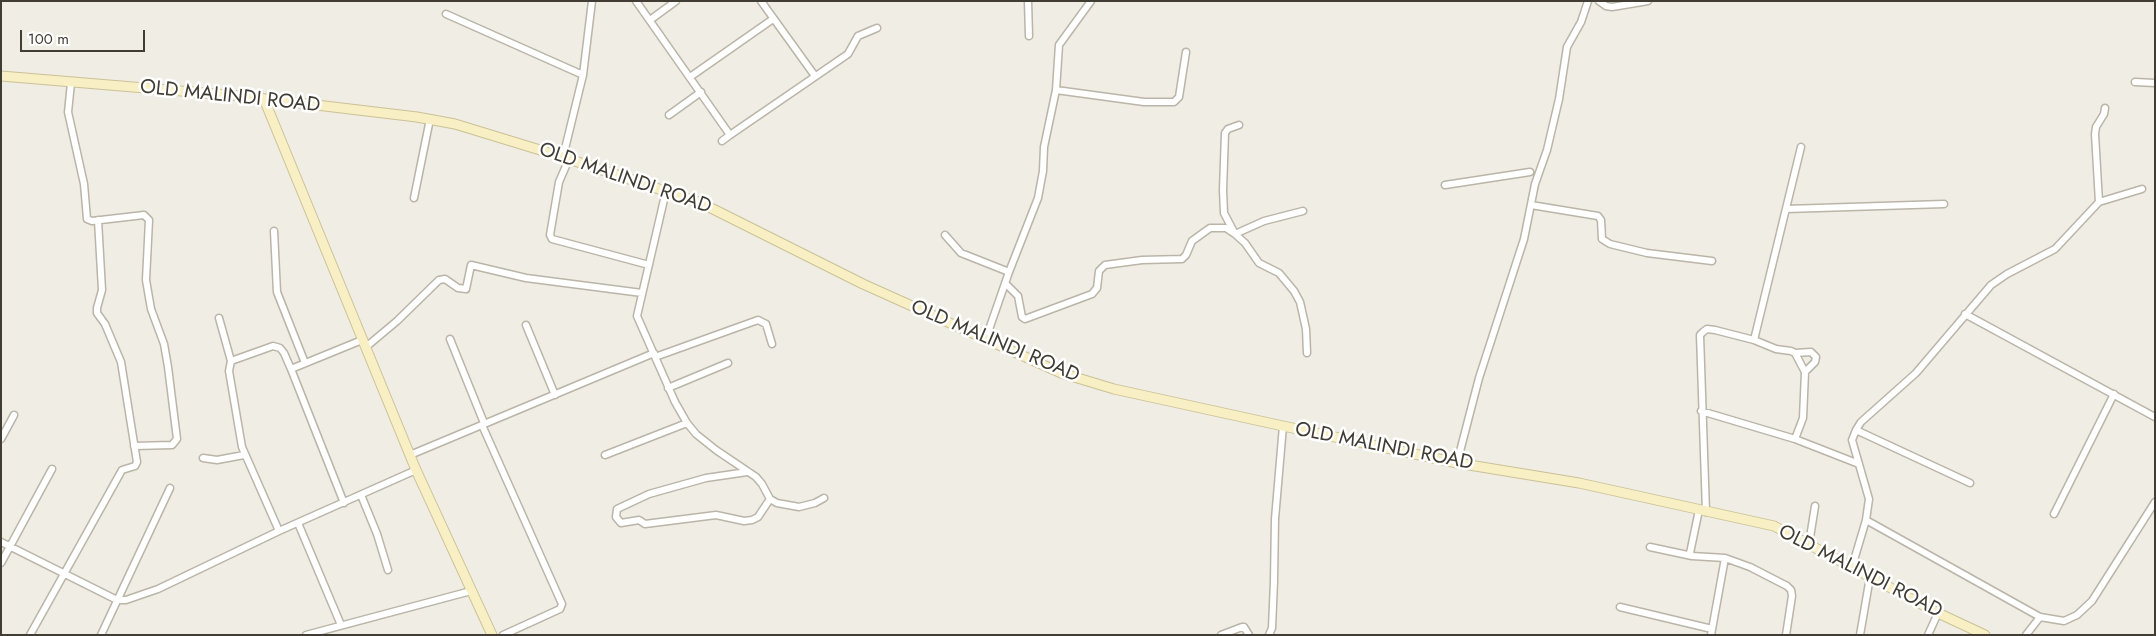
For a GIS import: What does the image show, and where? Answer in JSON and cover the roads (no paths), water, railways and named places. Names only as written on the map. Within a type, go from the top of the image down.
[{"type":"main road","name":"OLD MALINDI ROAD","points":[[1,76],[264,99],[430,119],[455,124],[566,158],[710,207],[863,284],[1061,373],[1114,389],[1283,426],[1457,463],[1579,483],[1774,526],[1938,613],[1985,635]]},
{"type":"main road","points":[[264,99],[416,470],[492,635]]},
{"type":"street","points":[[592,1],[583,75],[566,158],[559,182],[550,235],[552,239],[649,265]]},
{"type":"street","points":[[636,1],[730,136]]},
{"type":"street","points":[[650,20],[676,1]]},
{"type":"street","points":[[761,1],[815,76]]},
{"type":"street","points":[[1028,1],[1029,36]]},
{"type":"street","points":[[985,340],[1038,198],[1043,171],[1044,146],[1056,90],[1059,45],[1091,1]]},
{"type":"street","points":[[1457,463],[1479,378],[1524,239],[1535,184],[1547,150],[1559,99],[1567,47],[1581,22],[1588,1]]},
{"type":"street","points":[[1599,1],[1606,6],[1612,7],[1648,1]]},
{"type":"street","points":[[446,14],[583,75]]},
{"type":"street","points":[[690,77],[773,18]]},
{"type":"street","points":[[722,141],[848,54],[858,36],[877,28]]},
{"type":"street","points":[[1056,90],[1144,102],[1174,102],[1179,97],[1186,52]]},
{"type":"street","points":[[2135,82],[2155,83]]},
{"type":"street","points":[[71,83],[68,112],[84,184],[85,213],[89,220],[144,215],[149,220],[146,280],[151,309],[164,344],[177,439],[172,445],[134,446]]},
{"type":"street","points":[[669,115],[701,92]]},
{"type":"street","points":[[2099,202],[2095,134],[2096,127],[2104,114],[2105,108]]},
{"type":"street","points":[[414,198],[430,119]]},
{"type":"street","points":[[1235,234],[1226,219],[1223,204],[1224,154],[1226,130],[1239,124]]},
{"type":"street","points":[[1754,340],[1801,147]]},
{"type":"street","points":[[1445,184],[1530,172]]},
{"type":"street","points":[[1852,567],[1866,520],[1869,499],[1852,440],[1862,422],[1916,373],[1991,286],[2007,274],[2055,249],[2099,202],[2142,189]]},
{"type":"street","points":[[666,191],[637,316],[668,388],[687,423],[696,434],[762,484],[770,499],[776,503],[799,507],[815,503],[824,498]]},
{"type":"street","points":[[1786,209],[1944,204]]},
{"type":"street","points":[[1531,205],[1598,216],[1601,220],[1602,240],[1610,244],[1648,253],[1712,261]]},
{"type":"street","points":[[1235,234],[1264,221],[1303,211]]},
{"type":"street","points":[[30,635],[122,470],[137,464],[121,362],[105,324],[97,313],[102,283],[98,220]]},
{"type":"street","points":[[1006,283],[1018,296],[1022,317],[1026,319],[1092,294],[1097,288],[1099,271],[1105,265],[1142,260],[1182,259],[1186,255],[1192,241],[1210,228],[1226,228],[1245,244],[1259,263],[1279,273],[1294,291],[1300,302],[1306,329],[1307,353]]},
{"type":"street","points":[[274,230],[278,292],[305,363]]},
{"type":"street","points":[[945,235],[961,253],[1009,272]]},
{"type":"street","points":[[291,369],[364,344],[397,321],[439,280],[445,279],[462,290],[466,288],[471,265],[526,278],[642,293]]},
{"type":"street","points":[[1965,314],[2155,417]]},
{"type":"street","points":[[219,318],[231,361],[229,371],[244,454],[279,530]]},
{"type":"street","points":[[410,455],[655,355],[758,320],[766,324],[772,344]]},
{"type":"street","points":[[526,325],[555,395]]},
{"type":"street","points":[[1692,556],[1690,548],[1703,511],[1700,335],[1707,329],[1754,340],[1776,349],[1791,351],[1795,354],[1806,372],[1803,418],[1795,439]]},
{"type":"street","points":[[450,339],[483,424],[562,604],[560,609],[503,635]]},
{"type":"street","points":[[231,361],[273,346],[280,348],[291,369],[344,503]]},
{"type":"street","points":[[1795,354],[1812,352],[1816,356],[1815,362],[1806,372]]},
{"type":"street","points":[[668,388],[728,363]]},
{"type":"street","points":[[2054,514],[2114,394]]},
{"type":"street","points":[[1701,410],[1795,439],[1858,464]]},
{"type":"street","points":[[1,439],[14,415]]},
{"type":"street","points":[[605,455],[687,423]]},
{"type":"street","points":[[1269,635],[1272,628],[1275,519],[1283,426]]},
{"type":"street","points":[[1856,430],[1970,483]]},
{"type":"street","points":[[203,458],[217,460],[244,454]]},
{"type":"street","points":[[1,563],[52,469]]},
{"type":"street","points":[[1,542],[65,572],[117,600],[133,599],[158,589],[279,530],[416,470]]},
{"type":"street","points":[[747,472],[706,478],[649,494],[617,508],[616,516],[621,523],[640,520],[645,524],[716,515],[744,521],[758,517],[770,499]]},
{"type":"street","points":[[100,635],[170,488]]},
{"type":"street","points":[[360,495],[377,534],[388,570]]},
{"type":"street","points":[[1866,520],[2040,617],[2064,621],[2086,608],[2100,590],[2155,502]]},
{"type":"street","points":[[1809,544],[1815,506]]},
{"type":"street","points":[[298,523],[341,625]]},
{"type":"street","points":[[1650,547],[1692,556],[1725,558],[1750,567],[1787,586],[1791,590],[1792,596],[1786,635]]},
{"type":"street","points":[[1620,607],[1711,632],[1725,558]]},
{"type":"street","points":[[1860,635],[1870,577]]},
{"type":"street","points":[[306,635],[471,591]]},
{"type":"street","points":[[1928,635],[1938,613]]},
{"type":"street","points":[[2026,635],[2040,617]]},
{"type":"street","points":[[1221,635],[1242,627],[1249,635]]}]
